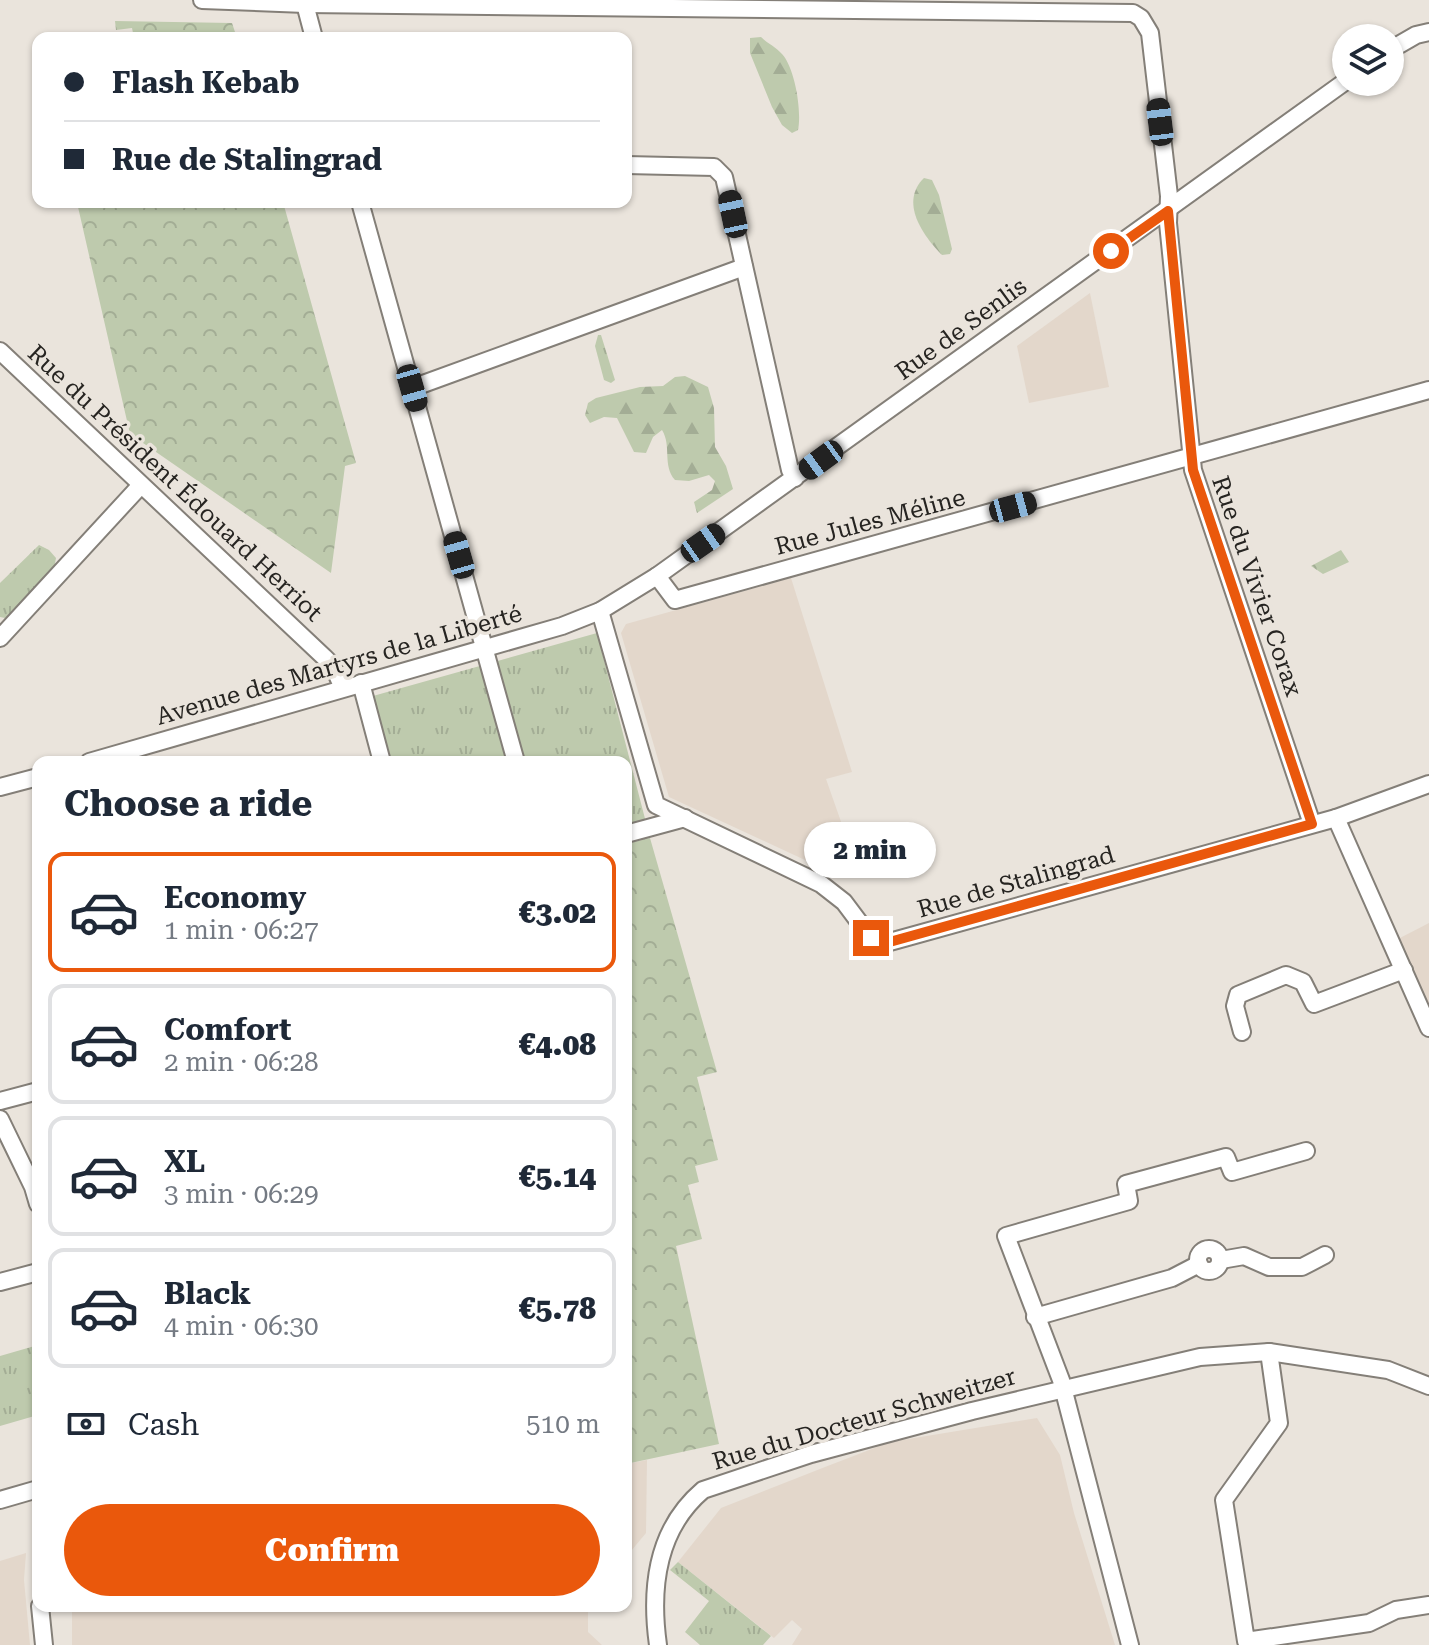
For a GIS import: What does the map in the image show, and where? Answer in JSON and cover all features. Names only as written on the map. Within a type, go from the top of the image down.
[{"type":"street","points":[[202,0],[305,4],[312,32]]},
{"type":"street","name":"Rue du Vivier Corax","points":[[305,4],[1133,13],[1146,24],[1150,33],[1169,196],[1193,470],[1312,824]]},
{"type":"street","points":[[1404,42],[1429,32]]},
{"type":"street","name":"Rue de Senlis","points":[[600,611],[657,576],[1332,91]]},
{"type":"street","points":[[632,165],[703,166],[720,171],[727,188],[790,470],[795,478]]},
{"type":"street","points":[[362,208],[514,756]]},
{"type":"street","points":[[412,388],[744,267]]},
{"type":"street","name":"Rue du Président Édouard Herriot","points":[[0,351],[324,657],[333,666],[343,688]]},
{"type":"street","name":"Rue Jules Méline","points":[[657,576],[675,600],[1429,390]]},
{"type":"street","points":[[0,638],[141,485]]},
{"type":"street","name":"Avenue des Martyrs de la Liberté","points":[[110,756],[485,649],[600,611]]},
{"type":"street","name":"Rue de Stalingrad","points":[[600,611],[656,805],[821,884],[844,902],[871,938],[886,943],[1336,818],[1429,784]]},
{"type":"street","points":[[361,683],[380,756]]},
{"type":"street","points":[[0,787],[32,779]]},
{"type":"street","points":[[632,832],[685,818]]},
{"type":"street","points":[[1336,818],[1429,1028]]},
{"type":"street","points":[[1242,1032],[1235,1006],[1238,995],[1260,984],[1286,975],[1303,982],[1314,1004],[1404,970]]},
{"type":"street","points":[[0,1101],[32,1093]]},
{"type":"street","points":[[0,1119],[32,1185]]},
{"type":"street","points":[[1130,1645],[1062,1389],[1006,1236],[1129,1201],[1126,1184],[1226,1157],[1232,1172],[1306,1151]]},
{"type":"street","points":[[1035,1317],[1172,1278],[1199,1264],[1209,1272],[1217,1268],[1221,1260],[1244,1256],[1269,1267],[1302,1267],[1325,1255]]},
{"type":"street","points":[[0,1282],[32,1274]]},
{"type":"street","points":[[1269,1352],[1279,1423],[1224,1500],[1246,1641],[1281,1640],[1369,1623],[1396,1610],[1429,1605]]},
{"type":"street","name":"Rue du Docteur Schweitzer","points":[[658,1645],[654,1596],[664,1544],[679,1516],[703,1490],[811,1454],[1200,1357],[1269,1352],[1388,1370],[1429,1386]]},
{"type":"street","points":[[0,1500],[32,1491]]},
{"type":"street","points":[[41,1612],[44,1645]]},
{"type":"shaded area","points":[[1090,293],[1109,387],[1029,403],[1017,346]]},
{"type":"shaded area","points":[[791,578],[852,772],[826,779],[858,870],[840,877],[831,852],[826,854],[820,867],[669,797],[621,633],[626,624]]},
{"type":"shaded area","points":[[1429,923],[1429,1009],[1398,939]]},
{"type":"shaded area","points":[[1037,1418],[1060,1455],[1074,1513],[1115,1645],[792,1645],[802,1629],[792,1620],[774,1638],[678,1562],[721,1508],[890,1442]]},
{"type":"shaded area","points":[[647,1460],[646,1533],[632,1550],[632,1463]]},
{"type":"shaded area","points":[[26,1553],[24,1580],[30,1645],[0,1645],[0,1561]]},
{"type":"shaded area","points":[[72,1612],[588,1612],[588,1632],[602,1645],[72,1645]]},
{"type":"green space","points":[[115,21],[232,23],[235,32],[133,32],[132,28],[116,30]]},
{"type":"green space","points":[[761,37],[782,54],[791,69],[799,112],[798,130],[792,133],[782,125],[772,107],[750,53],[750,38]]},
{"type":"green space","points":[[924,178],[932,180],[939,195],[952,249],[950,254],[942,255],[916,218],[914,197]]},
{"type":"green space","points":[[78,208],[285,208],[356,463],[345,466],[331,573],[130,434]]},
{"type":"green space","points":[[598,335],[601,335],[615,380],[611,383],[604,380],[595,346]]},
{"type":"green space","points":[[685,376],[708,387],[714,408],[715,447],[726,466],[733,489],[697,513],[694,502],[712,490],[715,481],[709,475],[689,481],[675,480],[669,468],[662,430],[653,437],[646,453],[634,452],[617,418],[604,417],[590,423],[585,415],[588,403],[596,398],[640,387],[663,386],[675,377]]},
{"type":"green space","points":[[39,545],[56,558],[54,569],[13,613],[5,618],[0,617],[0,583]]},
{"type":"green space","points":[[1341,550],[1349,562],[1323,574],[1311,566]]},
{"type":"green space","points":[[597,633],[629,756],[390,756],[373,696]]},
{"type":"green space","points":[[632,768],[650,838],[632,842]]},
{"type":"green space","points":[[650,838],[717,1072],[697,1077],[718,1160],[695,1166],[699,1182],[688,1185],[702,1239],[676,1246],[719,1444],[632,1463],[632,842]]},
{"type":"green space","points":[[32,1347],[32,1417],[0,1426],[0,1356]]},
{"type":"green space","points":[[678,1562],[771,1636],[763,1645],[700,1645],[685,1632],[709,1601],[670,1570]]},
{"type":"route","points":[[871,938],[886,943],[1312,824],[1193,470],[1168,211],[1111,251]]}]
